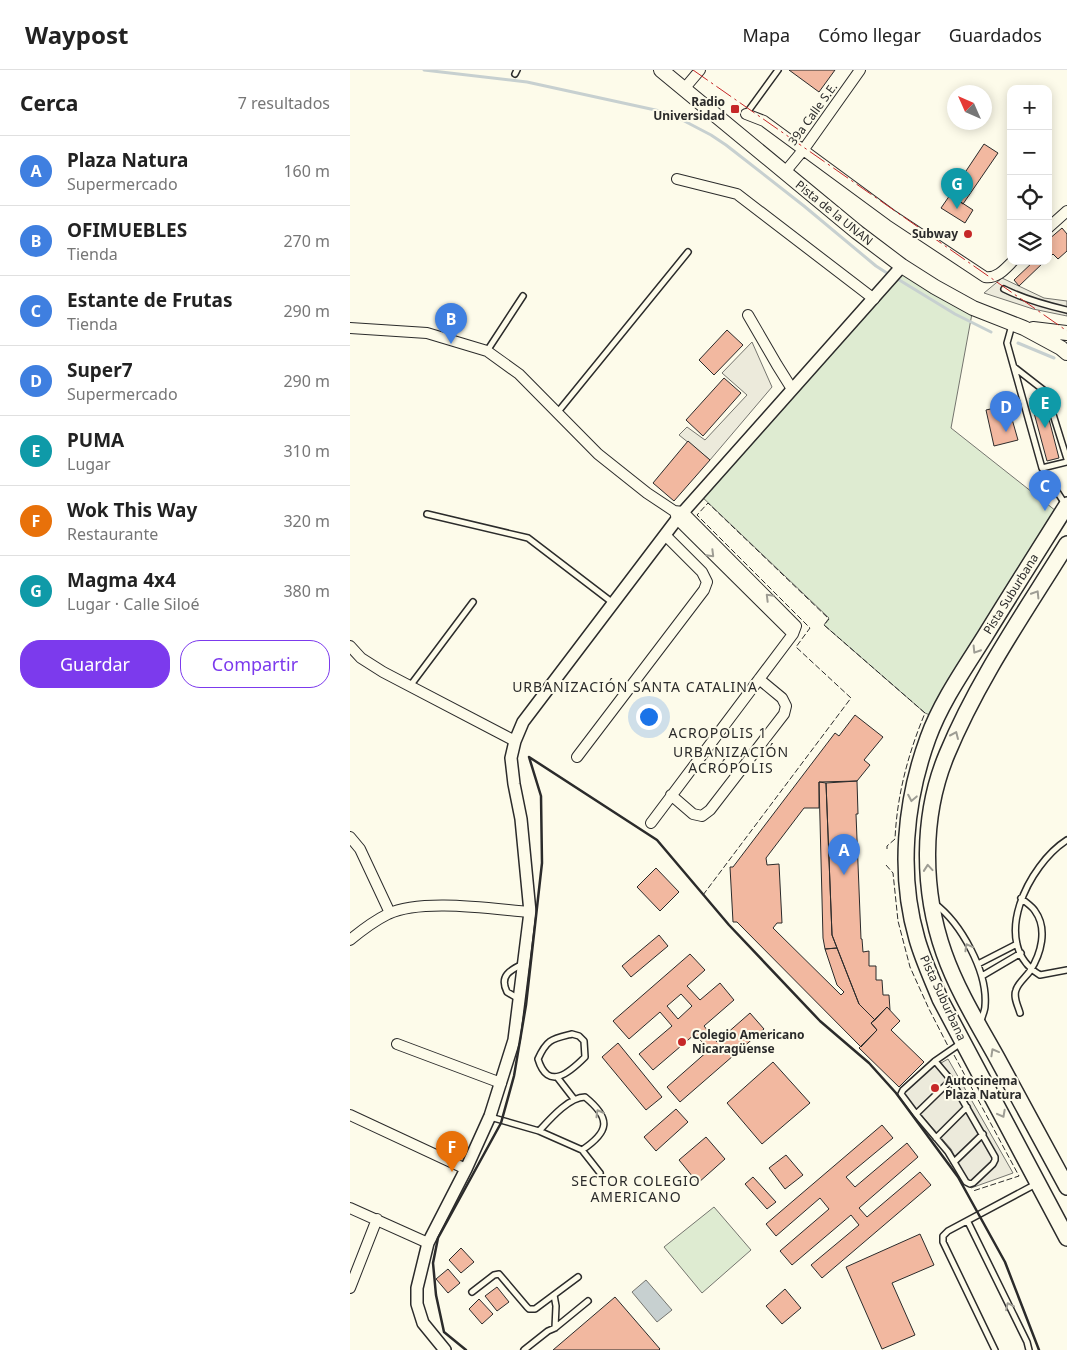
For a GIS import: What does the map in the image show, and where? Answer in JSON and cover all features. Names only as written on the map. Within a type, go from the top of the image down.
[{"type":"main road","name":"Pista de la UNAN","points":[[662,70],[875,246],[898,272],[935,287],[973,308],[1018,327],[1061,348],[1067,353]]},
{"type":"main road","name":"Pista de la UNAN","points":[[1018,327],[1067,333]]},
{"type":"main road","name":"Pista Suburbana","points":[[1067,505],[967,664],[928,737],[915,780],[909,809],[907,869],[910,906],[917,937],[926,966],[940,999],[1039,1182],[1067,1238]]},
{"type":"main road","name":"Pista Suburbana","points":[[1066,549],[975,693],[946,755],[930,814],[927,848],[931,901],[944,954],[960,991],[1067,1188]]},
{"type":"main road","points":[[1031,1167],[1051,1195],[1067,1226]]},
{"type":"street","points":[[684,89],[700,70]]},
{"type":"street","name":"39a Calle S.E.","points":[[785,172],[804,149],[860,70]]},
{"type":"street","points":[[746,114],[764,121],[893,216],[985,278],[997,275],[1008,265]]},
{"type":"street","points":[[677,179],[737,194],[874,299]]},
{"type":"street","points":[[1052,224],[1067,211]]},
{"type":"street","points":[[445,1350],[423,1323],[417,1304],[417,1288],[428,1243],[466,1169],[490,1116],[514,1040],[530,912],[521,819],[514,784],[512,758],[515,742],[523,722],[665,535],[678,514],[898,272]]},
{"type":"street","points":[[748,315],[792,388]]},
{"type":"street","points":[[350,328],[427,333],[486,351],[519,374],[598,454],[647,493],[678,514],[793,634],[651,823]]},
{"type":"street","points":[[577,757],[704,590],[707,582],[702,572],[665,535]]},
{"type":"street","points":[[350,646],[361,658],[515,742]]},
{"type":"street","points":[[671,795],[693,814],[702,816],[710,810],[784,714],[786,706],[782,698],[759,679]]},
{"type":"street","points":[[350,837],[360,849],[390,913]]},
{"type":"street","points":[[350,940],[364,928],[390,913],[419,906],[530,912]]},
{"type":"street","points":[[397,1044],[501,1083]]},
{"type":"street","points":[[350,1115],[466,1169]]},
{"type":"street","points":[[350,1208],[428,1243]]},
{"type":"street","points":[[350,1288],[377,1219]]},
{"type":"lane","points":[[746,114],[778,70]]},
{"type":"lane","points":[[557,413],[688,252]]},
{"type":"lane","points":[[1004,289],[1044,305],[1067,310]]},
{"type":"lane","points":[[486,351],[523,296]]},
{"type":"lane","points":[[1018,327],[1007,343],[1013,366],[1042,468],[1067,505]]},
{"type":"lane","points":[[1013,366],[1046,392],[1067,461],[1042,468]]},
{"type":"lane","points":[[427,514],[528,538],[613,604]]},
{"type":"lane","points":[[410,686],[473,602]]},
{"type":"lane","points":[[1067,840],[1041,864],[1025,888],[1018,906],[1015,929],[1017,944],[1031,970],[1040,975],[1067,970]]},
{"type":"lane","points":[[1020,1013],[1015,997],[1016,989],[1031,970],[1039,954],[1042,942],[1040,922],[1035,911],[1021,898]]},
{"type":"lane","points":[[931,901],[941,908],[960,932],[978,964],[982,976],[985,1006],[979,1026]]},
{"type":"lane","points":[[978,964],[1017,944]]},
{"type":"lane","points":[[982,976],[1021,954]]},
{"type":"lane","points":[[519,999],[507,992],[503,982],[511,969],[524,964]]},
{"type":"lane","points":[[557,1077],[567,1074],[585,1057],[584,1041],[579,1036],[572,1034],[550,1039],[543,1046],[538,1059],[541,1068],[548,1075],[557,1077],[574,1099]]},
{"type":"lane","points":[[935,1061],[951,1080],[983,1134],[995,1160],[993,1164],[970,1184],[966,1182],[954,1162],[901,1094],[935,1061],[963,1042]]},
{"type":"lane","points":[[916,1114],[951,1080]]},
{"type":"lane","points":[[540,1130],[574,1099],[584,1097],[594,1105],[604,1122],[603,1132],[582,1150]]},
{"type":"lane","points":[[936,1138],[967,1107]]},
{"type":"lane","points":[[490,1116],[540,1130],[582,1150],[600,1173]]},
{"type":"lane","points":[[954,1162],[983,1134]]},
{"type":"lane","points":[[995,1350],[943,1242],[943,1236],[1039,1182]]},
{"type":"lane","points":[[968,1222],[1027,1342],[1029,1350]]},
{"type":"lane","points":[[472,1292],[494,1275],[499,1274],[529,1309],[535,1309],[578,1277]]},
{"type":"lane","points":[[554,1295],[556,1306],[555,1328]]},
{"type":"lane","points":[[524,1350],[588,1301]]},
{"type":"green space","points":[[902,266],[973,308],[951,428],[1056,511],[937,718],[925,713],[824,625],[829,618],[699,494]]},
{"type":"green space","points":[[714,1207],[751,1250],[702,1293],[664,1247]]},
{"type":"shaded area","points":[[1002,278],[1044,298],[1067,301],[1067,316],[1033,309],[984,293]]},
{"type":"shaded area","points":[[752,342],[772,387],[710,460],[679,435],[687,427],[705,440],[747,395],[722,373]]},
{"type":"shaded area","points":[[935,1057],[941,1063],[948,1059],[1013,1173],[971,1188],[951,1149],[903,1094],[931,1068],[928,1063]]},
{"type":"shaded area","points":[[646,1280],[672,1310],[657,1322],[632,1292]]},
{"type":"building","points":[[789,70],[835,70],[819,92]]},
{"type":"building","points":[[984,144],[998,153],[963,204],[950,195]]},
{"type":"building","points":[[950,195],[973,210],[965,223],[941,208]]},
{"type":"building","points":[[1062,228],[1067,234],[1067,251],[1058,259],[1052,255],[1052,237]]},
{"type":"building","points":[[1030,265],[1041,265],[1019,286],[1014,280]]},
{"type":"building","points":[[727,330],[743,345],[714,375],[699,360]]},
{"type":"building","points":[[724,378],[741,393],[703,436],[686,420]]},
{"type":"building","points":[[1043,396],[1059,458],[1047,461],[1030,398]]},
{"type":"building","points":[[1008,405],[1018,440],[994,446],[986,410]]},
{"type":"building","points":[[688,441],[710,460],[674,501],[653,483]]},
{"type":"building","points":[[855,715],[883,737],[864,760],[870,765],[857,781],[819,782],[819,808],[804,808],[766,858],[767,865],[779,864],[782,923],[777,923],[773,928],[841,995],[844,992],[837,985],[825,949],[837,948],[859,1004],[875,1020],[871,1023],[877,1030],[861,1047],[737,922],[733,922],[730,867],[733,867],[835,733],[839,736]]},
{"type":"building","points":[[857,781],[858,814],[856,814],[861,939],[863,952],[869,951],[869,966],[876,966],[876,980],[882,980],[883,995],[889,995],[890,1010],[887,1007],[875,1020],[859,1004],[832,935],[826,783]]},
{"type":"building","points":[[819,782],[826,783],[832,935],[837,948],[825,949],[823,938]]},
{"type":"building","points":[[656,868],[679,892],[660,911],[637,887]]},
{"type":"building","points":[[659,935],[668,946],[631,977],[622,966]]},
{"type":"building","points":[[690,954],[705,970],[687,986],[700,1000],[720,983],[734,1000],[704,1026],[717,1042],[750,1013],[764,1029],[680,1102],[667,1087],[709,1050],[695,1034],[653,1070],[639,1054],[672,1026],[660,1012],[629,1039],[613,1021]],"holes":[[[681,994],[692,1006],[678,1019],[667,1006]]]},
{"type":"building","points":[[887,1007],[900,1021],[891,1030],[924,1062],[899,1087],[859,1048],[877,1030],[871,1023]]},
{"type":"building","points":[[618,1043],[662,1097],[646,1110],[602,1057]]},
{"type":"building","points":[[773,1062],[810,1103],[762,1144],[727,1103]]},
{"type":"building","points":[[676,1109],[688,1122],[656,1151],[644,1137]]},
{"type":"building","points":[[882,1125],[893,1138],[846,1177],[855,1187],[907,1143],[918,1157],[859,1208],[867,1217],[920,1172],[931,1185],[822,1278],[811,1265],[859,1225],[851,1215],[792,1265],[780,1251],[829,1209],[820,1198],[776,1236],[766,1224]]},
{"type":"building","points":[[706,1137],[725,1159],[698,1183],[679,1160]]},
{"type":"building","points":[[786,1155],[803,1175],[785,1189],[769,1168]]},
{"type":"building","points":[[753,1177],[776,1202],[767,1209],[745,1184]]},
{"type":"building","points":[[920,1234],[934,1265],[892,1283],[915,1335],[882,1349],[846,1267]]},
{"type":"building","points":[[461,1248],[474,1262],[461,1273],[449,1260]]},
{"type":"building","points":[[448,1269],[460,1283],[448,1293],[436,1279]]},
{"type":"building","points":[[497,1287],[509,1302],[497,1311],[485,1296]]},
{"type":"building","points":[[785,1289],[801,1308],[782,1324],[766,1306]]},
{"type":"building","points":[[615,1297],[659,1350],[553,1350]]},
{"type":"building","points":[[479,1299],[493,1314],[482,1324],[469,1309]]},
{"type":"waterway","points":[[424,70],[527,82],[669,113],[726,145],[876,266],[890,275]]},
{"type":"waterway","points":[[896,278],[955,314],[991,332]]},
{"type":"waterway","points":[[1018,343],[1054,358]]},
{"type":"fence","points":[[703,895],[851,698],[796,647],[810,628],[697,515],[708,503],[829,619],[824,625],[925,713],[904,775],[895,839],[887,846],[887,849]]},
{"type":"fence","points":[[886,865],[893,873],[898,921],[910,967],[948,1046]]},
{"type":"fence","points":[[954,1055],[1019,1176],[973,1191]]},
{"type":"wall","points":[[466,1350],[444,1332],[436,1295],[433,1263],[438,1238],[501,1123],[514,1076],[526,1005],[542,863],[541,796],[529,757],[657,840],[729,925],[820,1021],[869,1063],[896,1093],[958,1177],[1005,1262],[1039,1350]]},
{"type":"power","points":[[693,70],[1067,331]]},
{"type":"place","name":"Radio Universidad","points":[[735,109]]},
{"type":"place","name":"Magma 4x4","points":[[957,209]]},
{"type":"place","name":"Subway","points":[[968,234]]},
{"type":"place","name":"OFIMUEBLES","points":[[451,344]]},
{"type":"place","name":"PUMA","points":[[1045,428]]},
{"type":"place","name":"Super7","points":[[1006,432]]},
{"type":"place","name":"Estante de Frutas","points":[[1045,511]]},
{"type":"place","name":"Plaza Natura","points":[[844,875]]},
{"type":"place","name":"Colegio Americano Nicaragüense","points":[[682,1042]]},
{"type":"place","name":"Autocinema Plaza Natura","points":[[935,1088]]},
{"type":"place","name":"Wok This Way","points":[[452,1172]]},
{"type":"district","name":"URBANIZACIÓN SANTA CATALINA","points":[[635,687]]},
{"type":"district","name":"ACROPOLIS 1","points":[[718,733]]},
{"type":"district","name":"URBANIZACIÓN ACRÓPOLIS","points":[[731,760]]},
{"type":"district","name":"SECTOR COLEGIO AMERICANO","points":[[636,1190]]}]
